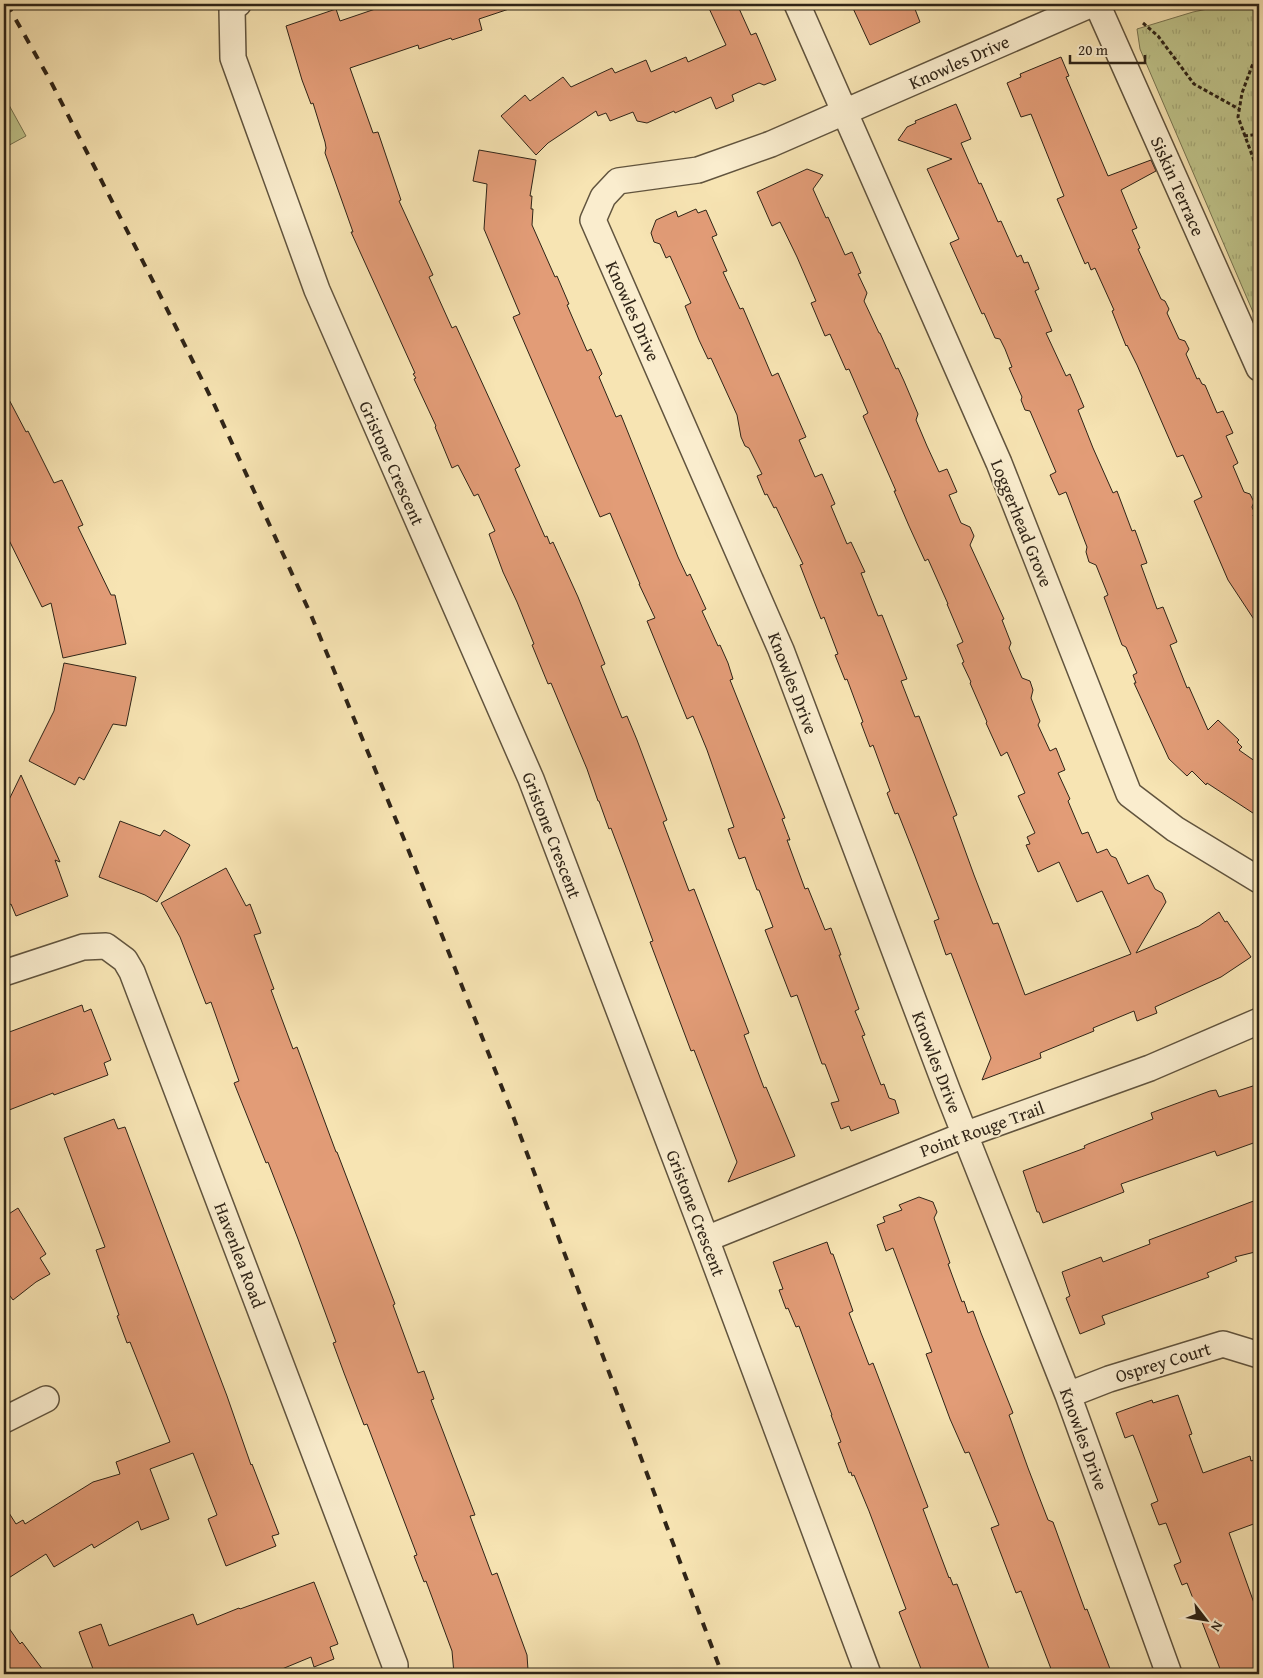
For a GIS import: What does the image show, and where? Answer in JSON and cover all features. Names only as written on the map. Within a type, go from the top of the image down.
[{"type":"street","name":"Gristone Crescent","points":[[238,4],[232,9],[233,58],[317,290],[531,779],[706,1238],[868,1674]]},
{"type":"street","points":[[797,4],[846,112]]},
{"type":"street","name":"Knowles Drive","points":[[1092,4],[771,144],[698,170],[618,181],[603,197],[593,220],[781,650],[964,1135],[1068,1395],[1169,1674]]},
{"type":"street","name":"Siskin Terrace","points":[[1097,4],[1259,368]]},
{"type":"street","name":"Loggerhead Grove","points":[[846,112],[857,143],[999,463],[1128,794],[1175,829],[1259,880]]},
{"type":"street","name":"Havenlea Road","points":[[4,973],[83,947],[106,946],[125,960],[396,1665],[395,1674]]},
{"type":"street","name":"Point Rouge Trail","points":[[706,1238],[964,1135],[1150,1068],[1259,1021]]},
{"type":"street","name":"Osprey Court","points":[[1068,1395],[1109,1379],[1223,1344],[1259,1355]]},
{"type":"street","points":[[4,1420],[46,1399]]},
{"type":"path","points":[[1143,22],[1158,36],[1194,84],[1239,109]]},
{"type":"path","points":[[1259,53],[1242,93],[1238,117],[1259,174]]},
{"type":"path","points":[[1244,136],[1259,134]]},
{"type":"green space","points":[[1231,4],[1259,4],[1259,326],[1140,49],[1137,29],[1193,12]]},
{"type":"green space","points":[[4,96],[26,136],[4,148]]},
{"type":"building","points":[[390,4],[514,4],[515,7],[479,19],[482,30],[419,49],[418,45],[350,68],[373,133],[378,132],[401,200],[399,201],[433,275],[429,277],[452,328],[456,326],[520,466],[515,469],[545,537],[547,536],[550,544],[553,542],[578,597],[605,664],[601,666],[622,718],[627,716],[637,740],[667,820],[663,822],[689,891],[694,889],[749,1033],[744,1035],[764,1088],[766,1087],[795,1156],[728,1182],[737,1162],[694,1050],[691,1051],[650,942],[653,941],[611,828],[609,829],[587,769],[551,683],[548,684],[532,645],[534,644],[503,572],[489,534],[495,531],[478,494],[474,496],[458,465],[452,468],[436,426],[414,379],[416,378],[413,374],[415,373],[351,232],[353,232],[325,153],[325,142],[313,103],[311,104],[302,80],[286,26],[336,9],[340,21]]},
{"type":"building","points":[[707,4],[737,4],[751,35],[756,33],[776,80],[764,85],[759,83],[732,95],[734,101],[716,109],[711,97],[647,123],[637,121],[633,112],[610,121],[606,113],[598,116],[596,111],[548,143],[536,155],[501,116],[525,95],[530,101],[563,77],[571,87],[612,68],[615,73],[646,60],[651,72],[686,57],[688,62],[726,45]]},
{"type":"building","points":[[851,4],[913,4],[920,22],[870,45]]},
{"type":"building","points":[[1061,57],[1069,76],[1066,77],[1108,176],[1151,160],[1156,171],[1121,190],[1137,228],[1132,230],[1140,248],[1138,249],[1161,299],[1165,301],[1169,309],[1167,313],[1179,339],[1185,341],[1189,349],[1186,354],[1197,379],[1199,378],[1202,384],[1205,385],[1217,413],[1223,411],[1233,433],[1226,436],[1238,463],[1233,466],[1244,492],[1250,494],[1254,502],[1252,507],[1255,514],[1253,515],[1259,530],[1259,627],[1228,580],[1194,501],[1202,497],[1183,455],[1177,457],[1137,365],[1126,346],[1112,311],[1114,310],[1095,268],[1091,270],[1088,262],[1085,264],[1057,199],[1064,196],[1031,114],[1021,117],[1007,83],[1021,77],[1020,74]]},
{"type":"building","points":[[956,104],[971,139],[961,143],[979,184],[981,183],[998,222],[1001,221],[1017,257],[1021,255],[1024,263],[1028,262],[1039,289],[1035,291],[1052,331],[1046,333],[1066,376],[1070,374],[1084,407],[1078,410],[1093,448],[1113,493],[1117,491],[1132,531],[1135,530],[1147,563],[1141,565],[1157,609],[1163,607],[1177,642],[1170,645],[1187,688],[1189,687],[1208,730],[1218,720],[1239,740],[1237,742],[1242,747],[1239,750],[1259,764],[1259,817],[1207,783],[1206,785],[1192,771],[1187,776],[1169,759],[1134,683],[1136,683],[1133,675],[1137,673],[1126,647],[1122,645],[1104,597],[1108,595],[1096,565],[1089,562],[1086,552],[1087,547],[1066,492],[1059,495],[1050,475],[1056,472],[1030,411],[1025,410],[1021,400],[1022,397],[1009,368],[1012,367],[1005,349],[1000,339],[995,338],[984,313],[982,314],[950,243],[959,239],[927,169],[952,159],[898,140],[907,127],[916,123],[915,121]]},
{"type":"building","points":[[479,150],[536,160],[530,196],[532,196],[531,209],[533,209],[532,225],[555,277],[557,276],[587,351],[591,349],[602,374],[599,377],[616,417],[621,415],[678,557],[687,576],[690,574],[706,609],[702,611],[728,663],[733,679],[730,680],[785,818],[782,819],[790,840],[787,840],[805,889],[808,888],[825,930],[831,928],[859,1009],[855,1011],[865,1035],[862,1036],[881,1085],[884,1084],[889,1098],[895,1100],[899,1113],[851,1131],[849,1126],[841,1129],[831,1103],[839,1101],[825,1064],[822,1064],[797,995],[791,997],[765,930],[773,927],[745,857],[739,859],[728,829],[734,827],[707,750],[693,716],[687,719],[647,621],[655,618],[610,513],[600,517],[513,317],[520,314],[484,229],[487,184],[473,181]]},
{"type":"building","points":[[807,169],[823,175],[813,189],[845,255],[852,252],[861,273],[858,274],[867,293],[864,301],[896,369],[898,368],[904,381],[918,414],[916,420],[927,446],[939,472],[947,469],[957,492],[949,495],[961,523],[970,527],[974,536],[970,545],[1004,619],[1002,620],[1011,643],[1009,648],[1022,678],[1030,681],[1033,690],[1031,698],[1040,721],[1038,725],[1050,751],[1056,748],[1065,770],[1058,773],[1070,799],[1068,801],[1082,834],[1088,832],[1097,853],[1107,849],[1111,856],[1116,858],[1128,884],[1148,875],[1155,889],[1162,893],[1166,902],[1136,953],[1199,926],[1219,912],[1251,957],[1221,977],[1155,1007],[1157,1013],[1137,1021],[1134,1011],[1093,1028],[1094,1031],[1040,1053],[1041,1058],[982,1080],[991,1058],[951,953],[946,955],[934,921],[939,919],[898,813],[895,814],[887,793],[890,791],[873,745],[870,747],[847,679],[845,680],[835,655],[838,654],[824,617],[821,619],[800,565],[803,564],[776,507],[774,508],[767,494],[765,495],[757,476],[762,474],[749,448],[745,446],[741,437],[737,415],[711,358],[708,359],[699,340],[685,306],[691,303],[670,256],[666,258],[660,244],[654,242],[651,233],[656,220],[676,211],[678,217],[696,209],[698,213],[706,210],[717,235],[712,237],[727,271],[723,272],[740,309],[743,308],[772,376],[778,373],[806,437],[799,440],[815,477],[822,474],[835,504],[831,506],[847,544],[851,542],[865,572],[861,573],[878,616],[882,615],[907,679],[901,681],[915,717],[919,716],[957,815],[953,817],[974,875],[993,924],[998,923],[1025,995],[1131,954],[1102,891],[1077,902],[1059,862],[1038,872],[1026,845],[1030,844],[1027,837],[1035,833],[1018,796],[1025,793],[1007,752],[1001,756],[986,723],[962,663],[964,662],[957,645],[963,642],[948,604],[928,559],[925,561],[894,491],[896,491],[863,416],[868,413],[849,369],[846,370],[830,334],[825,336],[811,303],[816,301],[780,222],[772,226],[757,192]]},
{"type":"building","points":[[4,390],[26,432],[28,431],[54,483],[62,480],[83,525],[78,527],[111,595],[115,595],[126,644],[63,658],[51,603],[42,607],[4,530]]},
{"type":"building","points":[[64,663],[136,677],[126,726],[113,724],[84,780],[79,777],[75,785],[29,761],[54,711]]},
{"type":"building","points":[[21,775],[60,862],[55,860],[68,896],[16,916],[11,904],[9,905],[4,890],[4,810]]},
{"type":"building","points":[[120,821],[160,836],[164,830],[190,845],[157,902],[145,895],[99,877]]},
{"type":"building","points":[[226,868],[246,906],[250,904],[261,933],[254,935],[274,989],[271,990],[293,1049],[297,1047],[395,1304],[393,1305],[418,1373],[424,1371],[434,1399],[431,1400],[475,1515],[470,1516],[492,1575],[497,1573],[527,1655],[528,1670],[492,1674],[454,1674],[452,1651],[426,1581],[424,1582],[414,1556],[417,1555],[367,1424],[364,1425],[344,1373],[333,1343],[336,1342],[298,1239],[234,1083],[239,1081],[211,1002],[206,1004],[180,937],[161,903]]},
{"type":"building","points":[[82,1005],[84,1012],[91,1009],[111,1060],[104,1063],[108,1075],[4,1112],[4,1034]]},
{"type":"building","points":[[1259,1084],[1259,1141],[1217,1156],[1215,1151],[1121,1184],[1124,1192],[1043,1223],[1039,1212],[1037,1212],[1023,1171],[1085,1148],[1084,1146],[1088,1144],[1153,1119],[1151,1113],[1210,1091],[1216,1090],[1219,1097]]},
{"type":"building","points":[[114,1119],[118,1129],[125,1127],[227,1396],[251,1465],[279,1534],[272,1536],[276,1546],[226,1566],[208,1519],[217,1515],[193,1453],[150,1469],[169,1519],[141,1530],[138,1521],[94,1548],[92,1544],[54,1567],[46,1554],[4,1581],[4,1505],[16,1524],[23,1520],[25,1524],[93,1482],[120,1474],[116,1462],[170,1442],[130,1342],[127,1343],[117,1316],[119,1315],[96,1250],[105,1247],[64,1138]]},
{"type":"building","points":[[919,1197],[933,1202],[937,1212],[934,1218],[962,1302],[964,1301],[968,1313],[973,1311],[1013,1413],[1009,1415],[1028,1468],[1048,1520],[1053,1522],[1085,1610],[1087,1609],[1112,1674],[1053,1674],[1021,1591],[1016,1593],[991,1528],[999,1525],[969,1452],[965,1453],[950,1419],[926,1354],[932,1352],[893,1248],[886,1251],[877,1225],[885,1222],[883,1217],[902,1210],[899,1205]]},
{"type":"building","points":[[1259,1199],[1259,1251],[1235,1257],[1237,1261],[1207,1273],[1209,1277],[1102,1316],[1105,1324],[1080,1334],[1066,1298],[1070,1296],[1062,1272],[1101,1257],[1103,1262],[1150,1244],[1149,1240]]},
{"type":"building","points":[[18,1208],[46,1254],[40,1258],[50,1274],[36,1282],[13,1300],[4,1288],[4,1217]]},
{"type":"building","points":[[827,1242],[853,1311],[849,1313],[869,1365],[873,1363],[928,1507],[923,1509],[949,1578],[953,1585],[957,1584],[991,1674],[923,1674],[899,1612],[906,1609],[854,1475],[852,1476],[851,1472],[849,1473],[838,1443],[841,1442],[832,1415],[799,1326],[796,1327],[788,1308],[786,1309],[779,1290],[783,1289],[773,1262]]},
{"type":"building","points":[[1178,1395],[1192,1434],[1189,1435],[1203,1473],[1250,1456],[1251,1461],[1259,1458],[1259,1522],[1229,1533],[1259,1617],[1259,1674],[1222,1674],[1187,1583],[1182,1585],[1174,1565],[1181,1562],[1166,1523],[1159,1525],[1151,1504],[1158,1501],[1133,1435],[1125,1438],[1116,1413],[1152,1400],[1153,1403]]},
{"type":"building","points":[[314,1582],[338,1644],[330,1647],[334,1659],[314,1667],[311,1657],[270,1674],[95,1674],[79,1632],[101,1624],[109,1646],[193,1614],[197,1625]]},
{"type":"building","points":[[4,1621],[20,1644],[22,1642],[46,1674],[4,1674]]},
{"type":"railway","points":[[7,4],[51,82],[159,293],[214,404],[311,615],[406,844],[510,1108],[722,1674]]}]
